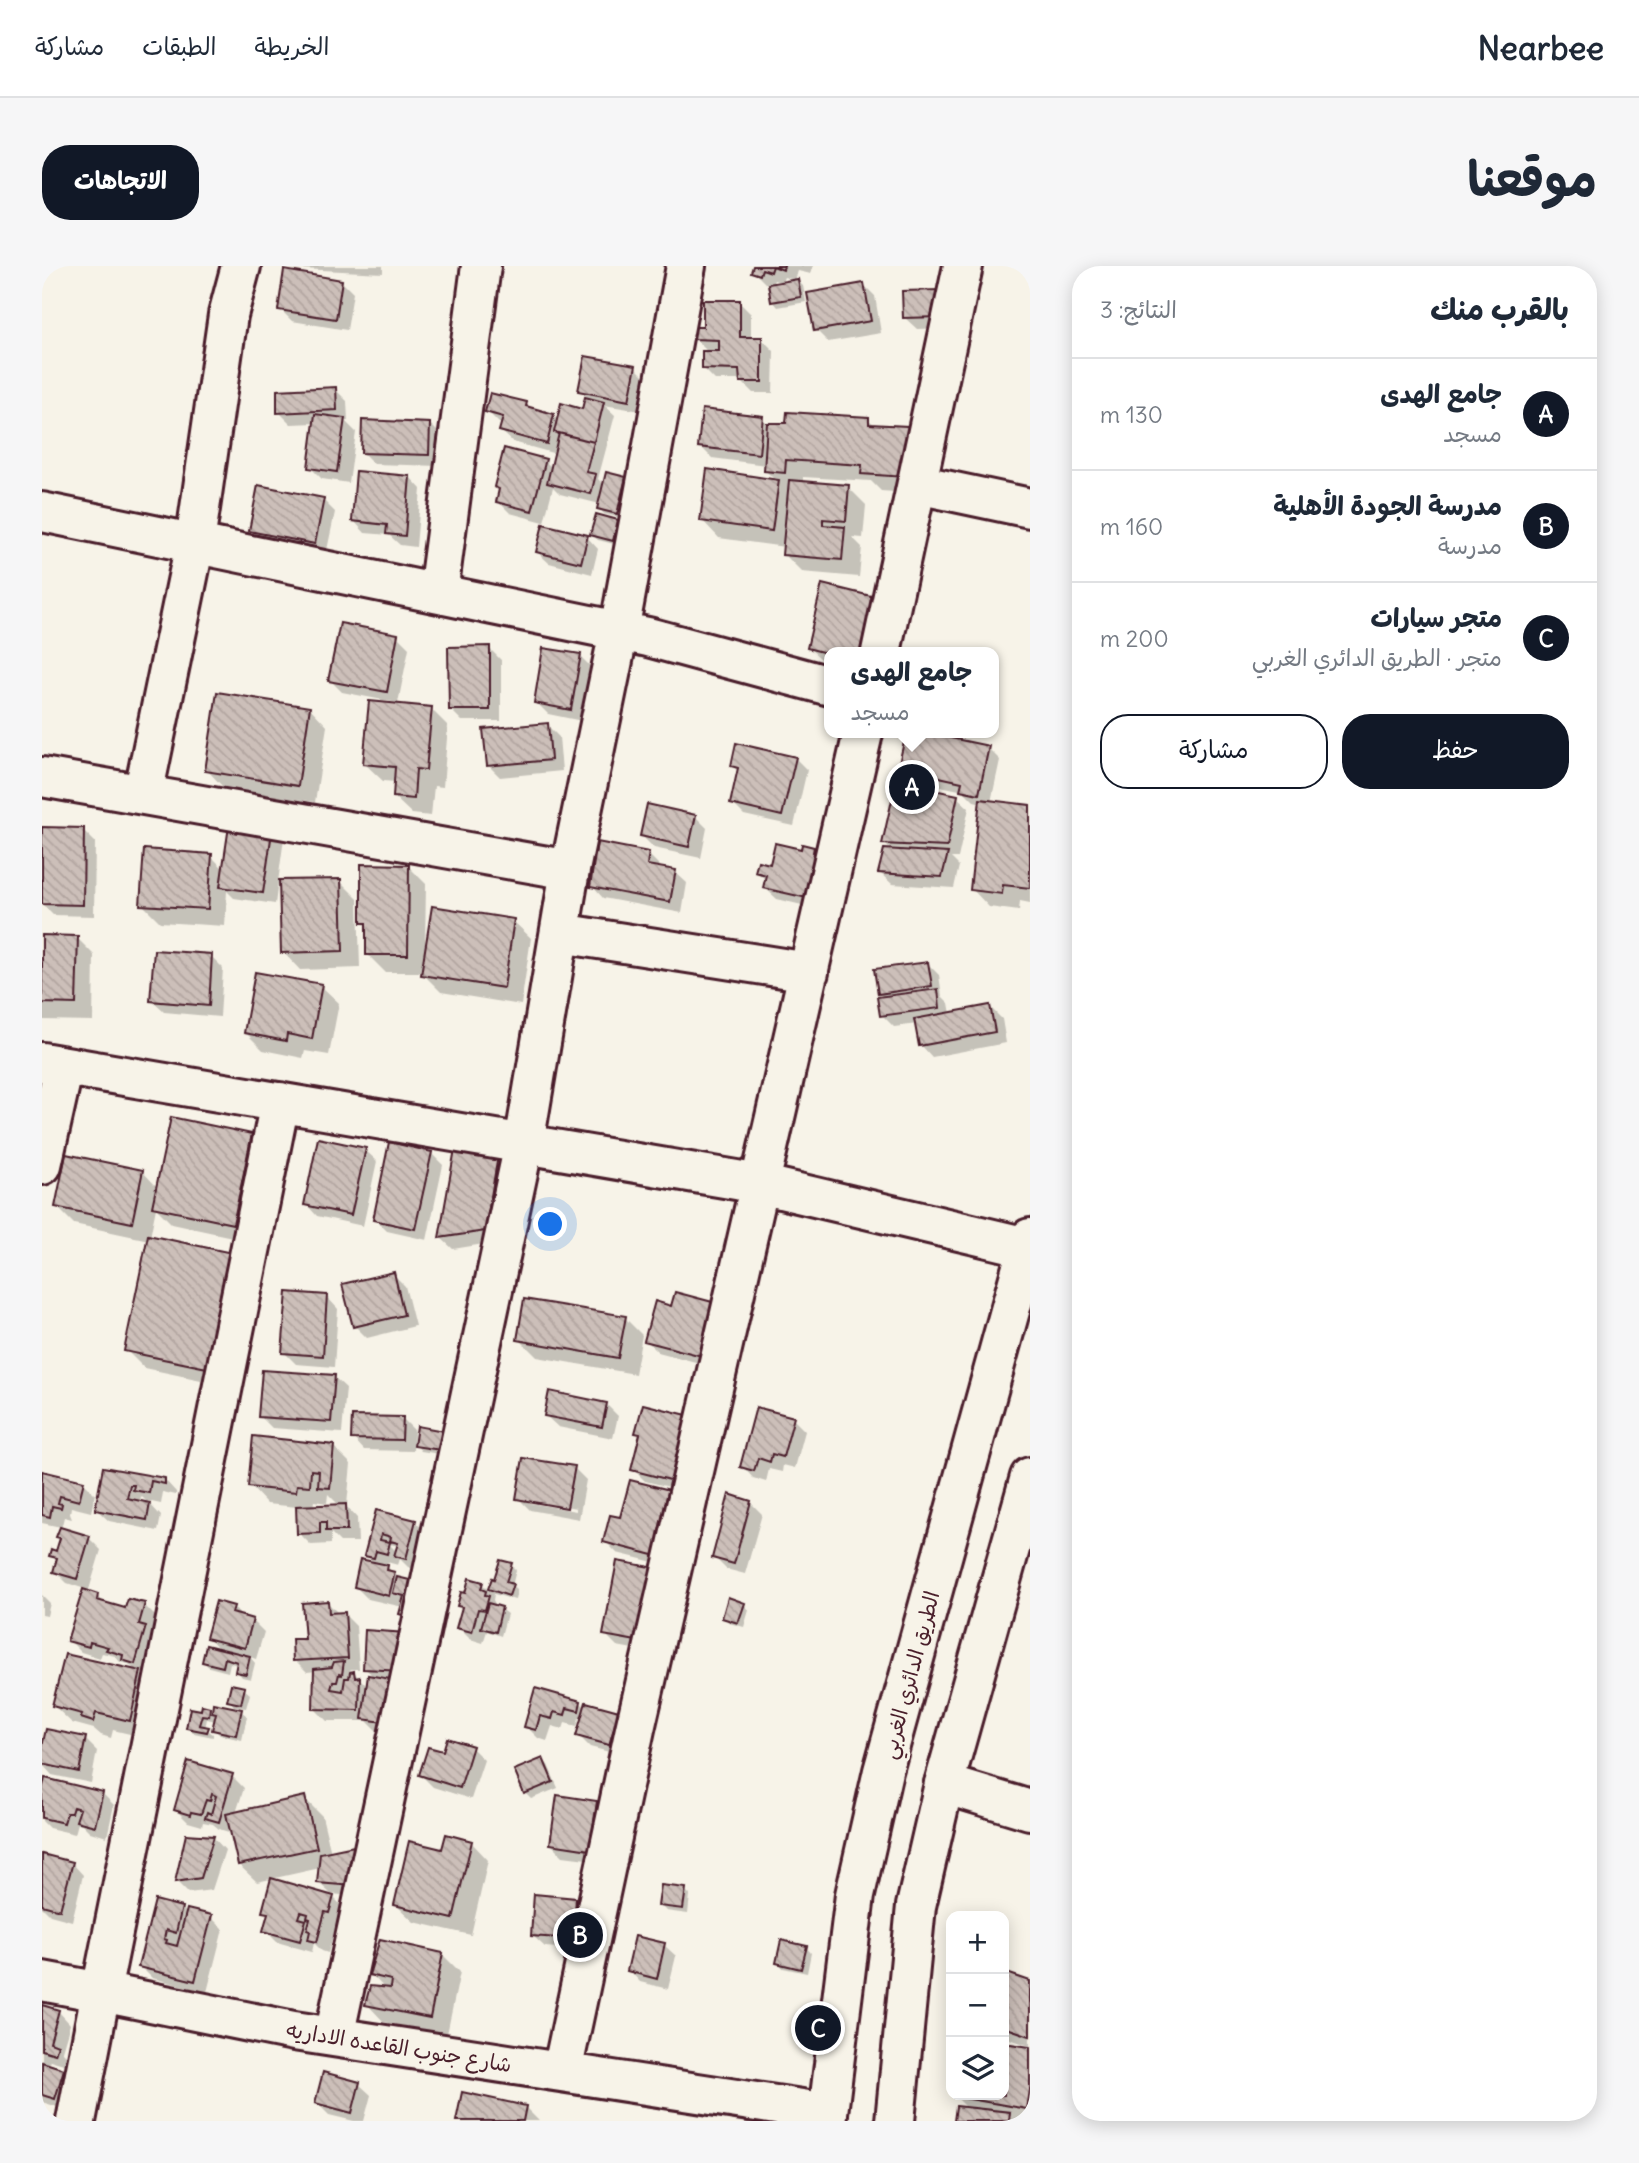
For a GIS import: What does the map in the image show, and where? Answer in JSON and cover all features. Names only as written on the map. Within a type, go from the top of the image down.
[{"type":"street","points":[[143,795],[195,543],[228,314],[242,266]]},
{"type":"street","points":[[438,593],[481,266]]},
{"type":"street","points":[[334,2037],[524,1144],[570,870],[620,631],[685,266]]},
{"type":"street","points":[[882,647],[963,266]]},
{"type":"street","points":[[917,484],[1030,508]]},
{"type":"street","points":[[42,512],[648,636],[824,685]]},
{"type":"street","points":[[562,2072],[635,1729],[862,738]]},
{"type":"street","points":[[42,777],[570,870]]},
{"type":"street","points":[[560,933],[808,972]]},
{"type":"street","points":[[42,1165],[53,1064],[760,1184],[1029,1242]]},
{"type":"street","points":[[76,2121],[280,1102]]},
{"type":"street","name":"الطريق الدائري الغربي","points":[[828,2117],[855,1895],[883,1771],[1029,1242]]},
{"type":"street","points":[[895,2121],[916,1906],[944,1784],[1030,1477]]},
{"type":"street","points":[[944,1784],[1030,1810]]},
{"type":"street","name":"شارع جنوب القاعده الاداريه","points":[[42,1981],[295,2031],[828,2117]]},
{"type":"building","points":[[753,266],[773,266],[771,272],[762,269],[760,275],[751,272]]},
{"type":"building","points":[[284,270],[342,280],[336,319],[278,310]]},
{"type":"building","points":[[798,279],[801,297],[771,302],[768,284]]},
{"type":"building","points":[[864,283],[871,321],[814,331],[807,293]]},
{"type":"building","points":[[940,290],[941,317],[903,318],[902,291]]},
{"type":"building","points":[[703,300],[740,300],[740,337],[762,337],[762,382],[740,382],[739,370],[702,369],[702,351],[719,351],[719,340],[693,339],[693,327],[703,327]]},
{"type":"building","points":[[585,356],[636,365],[629,401],[578,391]]},
{"type":"building","points":[[336,387],[337,410],[277,413],[277,390]]},
{"type":"building","points":[[490,393],[527,402],[526,406],[554,414],[547,444],[499,431],[503,417],[485,412]]},
{"type":"building","points":[[585,397],[604,402],[594,442],[554,432],[561,403],[582,409]]},
{"type":"building","points":[[702,409],[763,416],[759,454],[698,447]]},
{"type":"building","points":[[787,412],[869,417],[869,424],[908,426],[906,477],[861,474],[862,465],[786,460],[785,473],[764,471],[767,423],[786,423]]},
{"type":"building","points":[[315,414],[345,418],[337,472],[308,468]]},
{"type":"building","points":[[362,420],[430,423],[429,455],[361,453]]},
{"type":"building","points":[[559,433],[594,442],[586,472],[596,474],[591,494],[547,483]]},
{"type":"building","points":[[504,448],[546,459],[532,511],[496,502],[499,489],[494,487]]},
{"type":"building","points":[[707,469],[779,480],[772,531],[700,521]]},
{"type":"building","points":[[356,471],[410,476],[405,536],[386,534],[387,525],[352,521]]},
{"type":"building","points":[[606,472],[626,477],[617,514],[597,509]]},
{"type":"building","points":[[789,480],[849,485],[846,521],[823,519],[823,525],[845,527],[842,560],[782,555]]},
{"type":"building","points":[[258,485],[324,498],[315,544],[249,531]]},
{"type":"building","points":[[596,514],[618,520],[613,541],[590,535]]},
{"type":"building","points":[[543,524],[588,535],[581,563],[536,552]]},
{"type":"building","points":[[822,584],[875,597],[863,647],[824,647],[824,652],[807,648]]},
{"type":"building","points":[[340,623],[398,634],[387,692],[328,681]]},
{"type":"building","points":[[490,646],[490,710],[449,710],[448,647]]},
{"type":"building","points":[[543,648],[581,654],[571,710],[534,703]]},
{"type":"building","points":[[217,692],[310,707],[298,786],[205,771]]},
{"type":"building","points":[[369,701],[432,707],[426,770],[416,769],[414,799],[393,797],[395,767],[363,764]]},
{"type":"building","points":[[548,723],[551,760],[487,766],[483,729]]},
{"type":"building","points":[[905,738],[951,738],[989,746],[979,794],[960,790],[962,782],[898,768]]},
{"type":"building","points":[[736,743],[796,757],[782,816],[730,804],[738,768],[731,766]]},
{"type":"building","points":[[896,782],[958,795],[947,847],[882,844]]},
{"type":"building","points":[[980,799],[1030,805],[1030,888],[1003,885],[1002,894],[970,890]]},
{"type":"building","points":[[647,804],[696,815],[689,847],[640,836]]},
{"type":"building","points":[[230,819],[273,825],[263,893],[220,887]]},
{"type":"building","points":[[42,827],[84,828],[83,905],[42,904]]},
{"type":"building","points":[[597,842],[649,852],[647,865],[676,870],[670,902],[590,887]]},
{"type":"building","points":[[775,843],[801,849],[802,844],[814,847],[813,852],[820,854],[816,900],[763,888],[766,875],[755,872],[758,861],[770,864]]},
{"type":"building","points":[[144,849],[212,854],[208,909],[140,905]]},
{"type":"building","points":[[884,849],[948,853],[942,877],[878,873]]},
{"type":"building","points":[[361,864],[409,865],[408,955],[366,955],[366,923],[361,923]]},
{"type":"building","points":[[341,879],[343,951],[281,953],[279,880]]},
{"type":"building","points":[[432,906],[514,919],[504,988],[421,975]]},
{"type":"building","points":[[42,935],[78,936],[76,1004],[42,1003]]},
{"type":"building","points":[[154,950],[212,954],[209,1006],[150,1001]]},
{"type":"building","points":[[928,962],[932,986],[878,994],[874,969]]},
{"type":"building","points":[[255,972],[322,984],[312,1039],[287,1034],[286,1041],[244,1033]]},
{"type":"building","points":[[938,989],[940,1008],[880,1016],[877,997]]},
{"type":"building","points":[[990,1005],[995,1032],[919,1046],[914,1019]]},
{"type":"building","points":[[171,1117],[252,1134],[233,1224],[152,1207]]},
{"type":"building","points":[[318,1138],[366,1148],[351,1215],[304,1205]]},
{"type":"building","points":[[389,1142],[432,1152],[415,1229],[373,1220]]},
{"type":"building","points":[[455,1149],[498,1156],[485,1231],[439,1238]]},
{"type":"building","points":[[66,1154],[143,1170],[132,1223],[55,1207]]},
{"type":"building","points":[[148,1235],[232,1253],[207,1368],[124,1351]]},
{"type":"building","points":[[394,1272],[404,1315],[353,1327],[342,1284]]},
{"type":"building","points":[[287,1292],[327,1295],[323,1356],[282,1353]]},
{"type":"building","points":[[675,1292],[720,1304],[706,1357],[644,1341],[655,1301],[671,1306]]},
{"type":"building","points":[[524,1299],[626,1316],[618,1358],[517,1340]]},
{"type":"building","points":[[262,1370],[335,1375],[331,1422],[258,1417]]},
{"type":"building","points":[[549,1391],[607,1403],[602,1427],[544,1416]]},
{"type":"building","points":[[643,1404],[691,1416],[674,1481],[631,1470],[640,1434],[635,1433]]},
{"type":"building","points":[[756,1407],[794,1417],[783,1457],[772,1454],[770,1462],[758,1458],[754,1471],[740,1467]]},
{"type":"building","points":[[352,1416],[403,1417],[402,1440],[351,1439]]},
{"type":"building","points":[[417,1426],[444,1431],[441,1450],[414,1446]]},
{"type":"building","points":[[253,1436],[334,1445],[330,1488],[318,1487],[319,1471],[311,1470],[310,1486],[297,1485],[296,1492],[248,1487]]},
{"type":"building","points":[[523,1458],[575,1466],[567,1508],[516,1499]]},
{"type":"building","points":[[103,1467],[165,1478],[165,1484],[151,1481],[149,1493],[133,1490],[134,1485],[130,1485],[127,1498],[150,1503],[147,1520],[95,1510]]},
{"type":"building","points":[[42,1471],[84,1481],[79,1501],[60,1496],[58,1503],[62,1504],[61,1508],[52,1506],[50,1517],[42,1515]]},
{"type":"building","points":[[630,1480],[674,1491],[657,1556],[603,1542],[610,1515],[620,1517]]},
{"type":"building","points":[[729,1494],[751,1501],[734,1564],[712,1558]]},
{"type":"building","points":[[346,1504],[347,1531],[326,1531],[326,1522],[320,1522],[320,1533],[297,1534],[296,1506]]},
{"type":"building","points":[[376,1510],[416,1520],[406,1559],[394,1556],[398,1543],[381,1534],[380,1540],[390,1542],[387,1554],[376,1551],[374,1558],[364,1556]]},
{"type":"building","points":[[60,1527],[90,1536],[77,1579],[53,1572],[57,1558],[49,1556],[51,1549],[56,1551],[60,1538],[56,1537]]},
{"type":"building","points":[[360,1559],[388,1565],[387,1570],[395,1572],[389,1596],[354,1587]]},
{"type":"building","points":[[500,1560],[512,1563],[506,1582],[513,1584],[509,1596],[488,1589]]},
{"type":"building","points":[[617,1561],[656,1568],[642,1642],[603,1635]]},
{"type":"building","points":[[397,1577],[418,1582],[409,1617],[399,1614],[404,1596],[393,1593]]},
{"type":"building","points":[[469,1578],[483,1582],[481,1589],[489,1596],[485,1610],[478,1609],[472,1632],[456,1628],[462,1607],[457,1606],[461,1592],[465,1593]]},
{"type":"building","points":[[83,1589],[98,1594],[97,1600],[125,1608],[128,1599],[145,1603],[139,1624],[146,1626],[135,1664],[122,1660],[123,1655],[106,1650],[108,1647],[90,1642],[89,1647],[67,1641]]},
{"type":"building","points":[[728,1597],[745,1603],[738,1623],[722,1618]]},
{"type":"building","points":[[216,1601],[234,1606],[232,1613],[253,1619],[245,1648],[206,1638]]},
{"type":"building","points":[[328,1601],[329,1613],[345,1612],[348,1658],[293,1661],[292,1639],[305,1639],[302,1603]]},
{"type":"building","points":[[488,1603],[502,1607],[496,1632],[481,1628]]},
{"type":"building","points":[[365,1630],[406,1633],[404,1671],[363,1669]]},
{"type":"building","points":[[206,1645],[250,1656],[246,1674],[235,1672],[237,1662],[225,1658],[223,1667],[202,1662]]},
{"type":"building","points":[[65,1654],[141,1671],[130,1721],[96,1713],[93,1722],[81,1718],[82,1714],[52,1706]]},
{"type":"building","points":[[344,1661],[342,1675],[339,1674],[331,1689],[343,1691],[345,1678],[349,1678],[350,1672],[354,1671],[355,1678],[360,1677],[359,1710],[313,1709],[314,1669],[332,1667],[334,1662]]},
{"type":"building","points":[[368,1675],[396,1680],[391,1723],[362,1719]]},
{"type":"building","points":[[231,1684],[245,1687],[241,1704],[227,1701]]},
{"type":"building","points":[[535,1688],[581,1701],[579,1711],[567,1708],[565,1715],[554,1712],[552,1719],[540,1716],[536,1730],[524,1727]]},
{"type":"building","points":[[586,1702],[619,1711],[609,1745],[576,1736]]},
{"type":"building","points":[[213,1703],[242,1709],[236,1735],[212,1730],[216,1713],[212,1712]]},
{"type":"building","points":[[202,1705],[210,1707],[209,1716],[202,1715],[199,1725],[209,1727],[207,1732],[186,1728],[190,1708],[201,1710]]},
{"type":"building","points":[[46,1729],[86,1737],[79,1772],[42,1764]]},
{"type":"building","points":[[447,1738],[473,1746],[460,1788],[419,1775],[428,1747],[443,1751]]},
{"type":"building","points":[[543,1758],[553,1782],[524,1794],[514,1770]]},
{"type":"building","points":[[188,1761],[233,1774],[219,1822],[205,1818],[207,1812],[211,1814],[216,1796],[212,1794],[210,1801],[206,1800],[201,1814],[191,1812],[190,1815],[174,1810]]},
{"type":"building","points":[[45,1778],[103,1792],[95,1826],[76,1821],[80,1809],[73,1807],[71,1813],[67,1813],[64,1823],[42,1818]]},
{"type":"building","points":[[557,1795],[597,1801],[590,1850],[550,1844]]},
{"type":"building","points":[[305,1796],[317,1848],[238,1865],[226,1814]]},
{"type":"building","points":[[186,1834],[214,1836],[201,1878],[175,1882]]},
{"type":"building","points":[[446,1834],[472,1841],[453,1919],[394,1905],[409,1841],[442,1849]]},
{"type":"building","points":[[354,1846],[354,1886],[317,1883],[320,1853]]},
{"type":"building","points":[[42,1854],[73,1862],[60,1910],[42,1905]]},
{"type":"building","points":[[271,1878],[334,1896],[329,1913],[325,1912],[317,1942],[308,1940],[310,1919],[307,1918],[308,1914],[301,1912],[299,1918],[306,1920],[300,1941],[263,1931],[268,1913],[262,1912]]},
{"type":"building","points":[[661,1885],[686,1888],[683,1909],[658,1906]]},
{"type":"building","points":[[534,1894],[576,1898],[573,1939],[531,1936]]},
{"type":"building","points":[[155,1900],[182,1907],[176,1933],[166,1930],[164,1939],[167,1940],[166,1943],[177,1946],[187,1909],[212,1915],[195,1981],[138,1967]]},
{"type":"building","points":[[635,1936],[665,1943],[657,1979],[627,1971]]},
{"type":"building","points":[[380,1939],[443,1953],[430,2018],[365,2005],[370,1986],[390,1988],[391,1980],[369,1975]]},
{"type":"building","points":[[781,1940],[807,1946],[801,1969],[776,1963]]},
{"type":"building","points":[[1009,1974],[1030,1981],[1030,2036],[1009,2029]]},
{"type":"building","points":[[42,2005],[59,2010],[50,2042],[58,2045],[55,2054],[42,2050]]},
{"type":"building","points":[[1009,2044],[1030,2047],[1027,2109],[975,2100],[1009,2100]]},
{"type":"building","points":[[42,2062],[64,2069],[55,2099],[42,2095]]},
{"type":"building","points":[[323,2072],[360,2082],[352,2113],[315,2103]]},
{"type":"building","points":[[462,2092],[526,2106],[523,2121],[456,2121]]},
{"type":"building","points":[[956,2106],[1010,2112],[1009,2121],[954,2121]]},
{"type":"place","name":"جامع الهدى","points":[[912,787]]},
{"type":"place","name":"مدرسة الجودة الأهلية","points":[[580,1935]]},
{"type":"place","name":"متجر سيارات","points":[[818,2028]]}]
